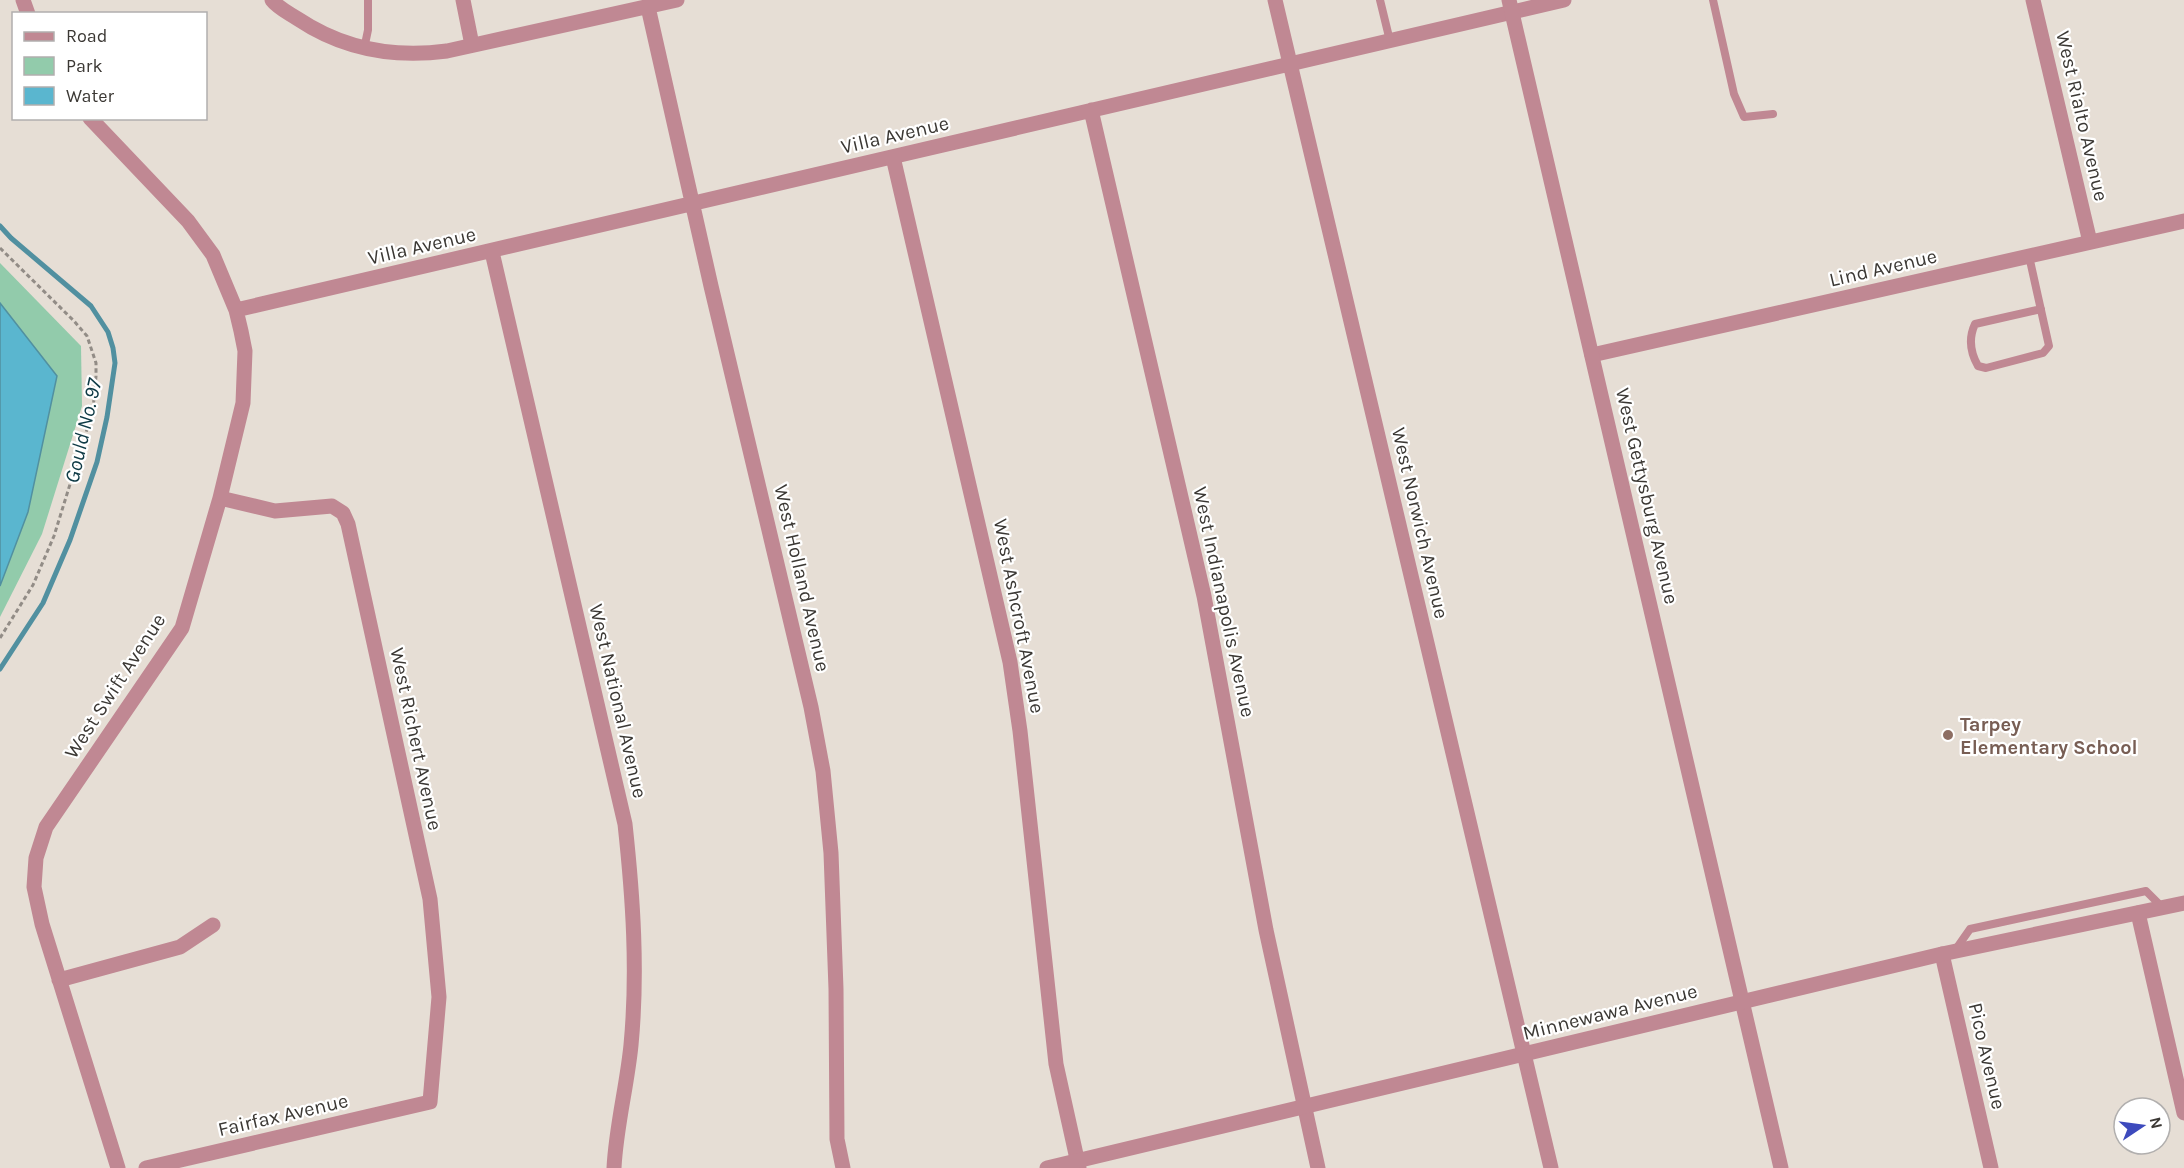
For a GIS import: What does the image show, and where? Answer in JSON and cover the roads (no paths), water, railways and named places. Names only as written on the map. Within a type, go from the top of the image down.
[{"type":"street","points":[[272,0],[318,33],[364,49],[420,55],[677,0]]},
{"type":"street","points":[[463,0],[472,45]]},
{"type":"street","name":"West Norwich Avenue","points":[[1275,0],[1551,1168]]},
{"type":"street","name":"Villa Avenue","points":[[236,310],[693,205],[1290,62],[1390,41],[1511,6],[1564,0]]},
{"type":"street","name":"West Rialto Avenue","points":[[2033,0],[2090,242]]},
{"type":"street","name":"West Gettysburg Avenue","points":[[1511,6],[1781,1168]]},
{"type":"street","name":"West Holland Avenue","points":[[648,7],[811,707],[823,771],[831,853],[836,989],[837,1139],[843,1168]]},
{"type":"street","name":"West Indianapolis Avenue","points":[[1091,110],[1204,596],[1266,930],[1318,1168]]},
{"type":"street","name":"West Swift Avenue","points":[[92,120],[188,221],[213,255],[236,310],[245,351],[243,403],[220,498],[182,628],[46,827],[36,858],[34,887],[42,924],[118,1168]]},
{"type":"street","name":"West Ashcroft Avenue","points":[[893,157],[1010,662],[1022,742],[1056,1064],[1078,1165]]},
{"type":"street","name":"Lind Avenue","points":[[1592,355],[2184,221]]},
{"type":"street","name":"West National Avenue","points":[[492,252],[625,824],[632,890],[635,991],[631,1045],[614,1168]]},
{"type":"street","name":"West Richert Avenue","points":[[220,498],[275,511],[332,506],[343,513],[348,524],[430,899],[439,997],[430,1102]]},
{"type":"street","name":"Minnewawa Avenue","points":[[1047,1168],[1078,1165],[1303,1106],[1525,1055],[1742,1001],[1948,953],[2184,903]]},
{"type":"street","points":[[2138,913],[2184,1113]]},
{"type":"street","points":[[59,980],[180,947],[213,925]]},
{"type":"street","name":"Pico Avenue","points":[[1948,953],[1991,1168]]},
{"type":"street","name":"Fairfax Avenue","points":[[146,1168],[430,1102]]},
{"type":"lane","points":[[364,49],[368,30],[368,0]]},
{"type":"lane","points":[[1380,0],[1390,41]]},
{"type":"lane","points":[[1713,0],[1734,94],[1744,117],[1773,114]]},
{"type":"lane","points":[[2029,256],[2041,309],[2049,346],[2043,354],[1986,368],[1978,366],[1970,346],[1971,333],[1975,324],[2041,309]]},
{"type":"lane","points":[[1948,953],[1970,929],[2122,896],[2146,891],[2162,907]]},
{"type":"water","points":[[0,303],[57,376],[28,512],[0,586]]},
{"type":"waterway","name":"Gould No. 97","points":[[0,226],[91,306],[108,332],[115,363],[97,462],[70,540],[43,603],[0,669]]},
{"type":"place","name":"Tarpey Elementary School","points":[[1948,735]]}]
